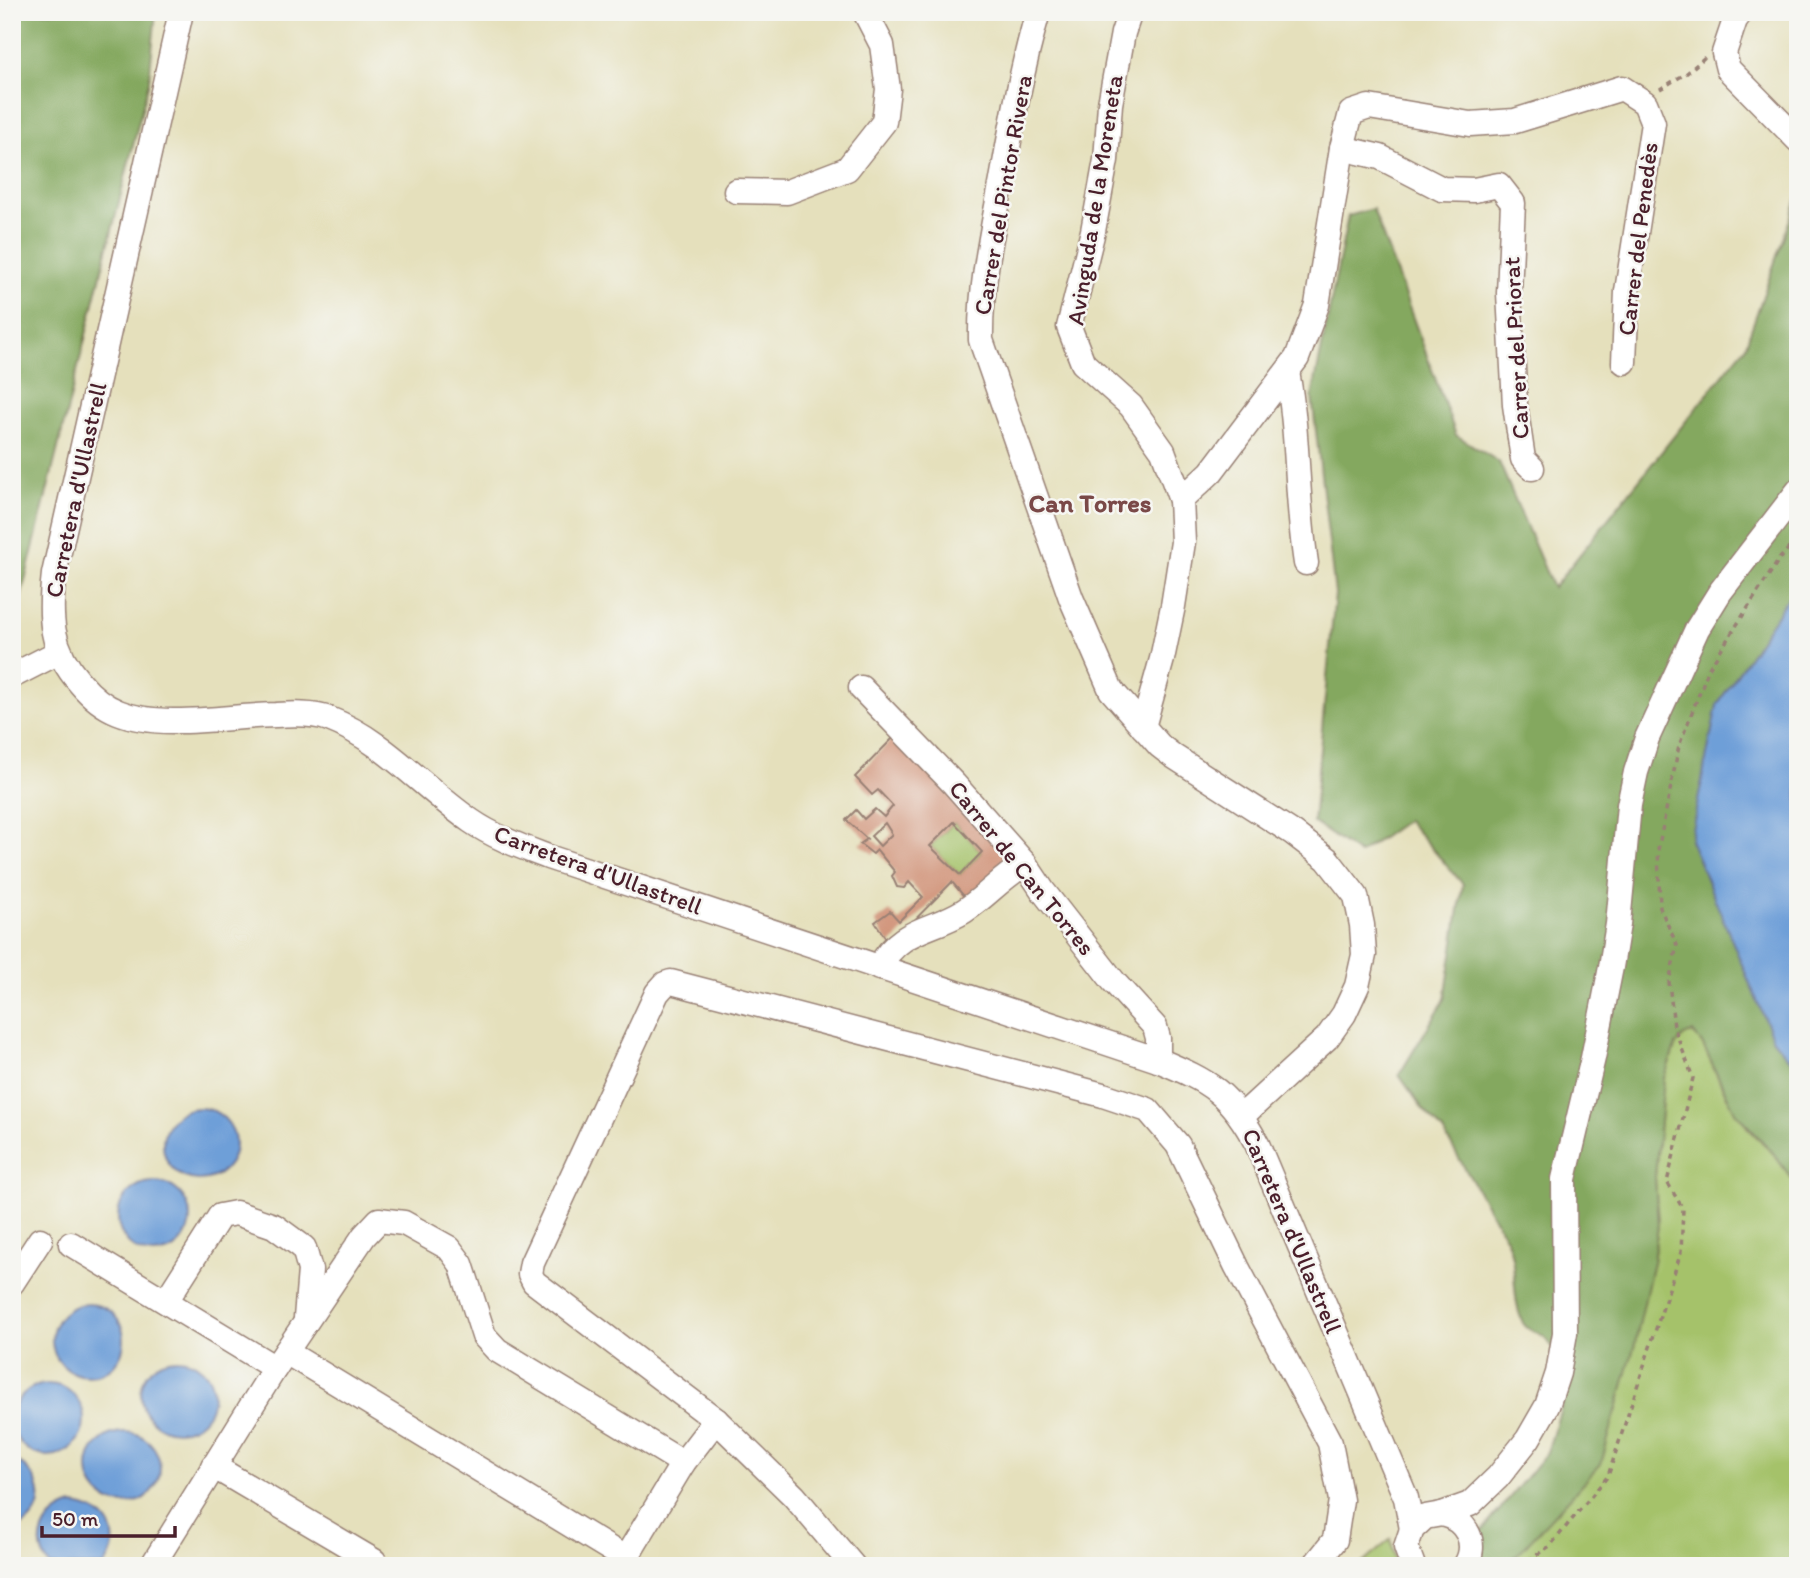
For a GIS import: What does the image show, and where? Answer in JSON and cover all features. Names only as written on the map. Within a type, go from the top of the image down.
[{"type":"street","name":"Carretera d'Ullastrell","points":[[181,12],[54,573],[51,605],[53,628],[59,652],[70,672],[87,691],[119,713],[173,721],[288,714],[325,717],[349,727],[375,743],[474,823],[548,857],[1158,1060],[1197,1076],[1219,1092],[1242,1116],[1262,1157],[1406,1498],[1416,1540]]},
{"type":"street","points":[[736,191],[787,192],[847,169],[884,122],[888,89],[882,45],[865,12]]},
{"type":"street","name":"Carrer del Pintor Rivera","points":[[1038,12],[1011,129],[994,224],[981,308],[981,340],[1071,598],[1111,690],[1143,727],[1173,756],[1293,833],[1327,859],[1356,896],[1362,925],[1364,955],[1357,986],[1345,1014],[1327,1038],[1242,1116]]},
{"type":"street","name":"Avinguda de la Moreneta","points":[[1130,12],[1123,33],[1110,104],[1106,160],[1093,231],[1069,327],[1083,363],[1130,406],[1163,451],[1181,500],[1184,542],[1162,659],[1143,727]]},
{"type":"street","points":[[1741,12],[1735,20],[1724,53],[1728,69],[1798,140]]},
{"type":"street","name":"Carrer del Penedès","points":[[1181,500],[1211,472],[1297,358],[1317,304],[1342,148],[1351,113],[1369,107],[1470,124],[1516,121],[1622,88],[1646,103],[1653,123],[1627,291],[1624,362]]},
{"type":"street","name":"Carrer del Priorat","points":[[1342,148],[1380,157],[1442,189],[1474,190],[1499,185],[1513,203],[1508,293],[1512,355],[1523,459],[1532,468]]},
{"type":"street","points":[[1286,372],[1296,435],[1301,533],[1306,563]]},
{"type":"street","points":[[1416,1540],[1467,1516],[1528,1439],[1547,1406],[1558,1373],[1565,1333],[1564,1179],[1593,1058],[1611,967],[1618,924],[1629,805],[1636,772],[1660,709],[1697,629],[1720,592],[1798,491]]},
{"type":"street","points":[[12,676],[59,652]]},
{"type":"street","name":"Carrer de Can Torres","points":[[861,688],[954,784],[1025,864],[1114,982],[1155,1027],[1158,1060]]},
{"type":"street","points":[[879,968],[886,954],[916,931],[961,913],[984,897],[1008,874],[1025,864]]},
{"type":"street","points":[[853,1566],[794,1496],[716,1420],[534,1282],[530,1273],[532,1262],[657,993],[665,984],[671,982],[1103,1095],[1148,1110],[1178,1145],[1237,1266],[1331,1443],[1341,1500],[1335,1540],[1314,1566]]},
{"type":"street","points":[[166,1301],[220,1216],[236,1213],[274,1226],[303,1248],[310,1270],[306,1322]]},
{"type":"street","points":[[152,1566],[280,1360],[364,1236],[379,1220],[404,1223],[449,1248],[461,1264],[484,1336],[496,1350],[683,1463]]},
{"type":"street","points":[[12,1283],[40,1240]]},
{"type":"street","points":[[71,1244],[166,1301],[280,1360],[623,1562],[683,1463],[716,1420]]},
{"type":"street","points":[[213,1466],[374,1561]]},
{"type":"street","points":[[1465,1566],[1472,1545],[1467,1516]]},
{"type":"path","points":[[1658,90],[1687,73],[1711,52],[1726,49]]},
{"type":"path","points":[[1520,1566],[1550,1546],[1608,1476],[1682,1252],[1683,1209],[1667,1182],[1693,1078],[1674,1027],[1669,982],[1677,945],[1660,908],[1658,850],[1679,746],[1709,668],[1780,558],[1798,538]]},
{"type":"green space","points":[[12,12],[156,12],[149,81],[17,613],[12,618]]},
{"type":"green space","points":[[1798,196],[1798,583],[1717,705],[1773,1039],[1798,1069],[1798,1187],[1773,1153],[1735,1112],[1703,1045],[1693,1032],[1684,1036],[1676,1044],[1664,1078],[1655,1177],[1658,1225],[1653,1262],[1635,1344],[1601,1464],[1514,1558],[1512,1566],[1472,1566],[1479,1535],[1547,1452],[1571,1377],[1546,1339],[1524,1324],[1519,1311],[1507,1240],[1443,1131],[1423,1109],[1399,1075],[1445,999],[1463,884],[1407,820],[1359,854],[1313,822],[1335,594],[1312,397],[1348,216],[1373,209],[1456,435],[1499,462],[1553,588],[1745,347]]},
{"type":"green space","points":[[954,822],[982,852],[960,875],[930,846]]},
{"type":"green space","points":[[1693,1032],[1703,1045],[1726,1095],[1747,1127],[1773,1153],[1798,1187],[1798,1566],[1512,1566],[1514,1558],[1617,1410],[1653,1262],[1658,1225],[1655,1177],[1664,1078],[1676,1044]]},
{"type":"green space","points":[[1391,1539],[1396,1566],[1359,1566]]},
{"type":"water","points":[[1798,583],[1798,1069],[1773,1039],[1690,840],[1717,705]]},
{"type":"water","points":[[206,1108],[225,1118],[233,1130],[233,1158],[225,1170],[213,1178],[192,1180],[173,1170],[165,1158],[163,1137],[173,1118],[185,1110]]},
{"type":"water","points":[[161,1182],[180,1192],[188,1204],[188,1232],[180,1244],[168,1252],[147,1254],[128,1244],[120,1232],[118,1211],[128,1192],[140,1184]]},
{"type":"water","points":[[95,1304],[114,1314],[122,1326],[122,1354],[114,1366],[102,1374],[81,1376],[62,1366],[54,1354],[52,1333],[62,1314],[74,1306]]},
{"type":"water","points":[[184,1359],[203,1369],[211,1381],[211,1409],[203,1421],[191,1429],[170,1431],[151,1421],[143,1409],[141,1388],[151,1369],[163,1361]]},
{"type":"water","points":[[55,1384],[74,1394],[82,1406],[82,1434],[74,1446],[62,1454],[41,1456],[22,1446],[14,1434],[12,1413],[22,1394],[34,1386]]},
{"type":"water","points":[[131,1432],[150,1442],[158,1454],[158,1482],[150,1494],[138,1502],[117,1504],[98,1494],[90,1482],[88,1461],[98,1442],[110,1434]]},
{"type":"water","points":[[12,1459],[32,1475],[39,1496],[33,1516],[25,1524],[12,1530]]},
{"type":"water","points":[[73,1505],[95,1512],[110,1525],[113,1544],[104,1566],[50,1566],[44,1557],[41,1538],[48,1521],[55,1514]]},
{"type":"building","points":[[895,736],[1011,861],[968,901],[952,882],[890,945],[875,922],[890,911],[899,921],[923,897],[909,882],[904,888],[897,887],[892,876],[895,872],[877,850],[873,854],[860,844],[867,839],[846,820],[856,810],[864,819],[875,809],[884,817],[893,806],[878,790],[872,795],[855,777]],"holes":[[[954,822],[982,852],[960,875],[930,846]],[[885,823],[892,834],[880,846],[871,836]]]},
{"type":"district","name":"Can Torres","points":[[1090,503]]}]
